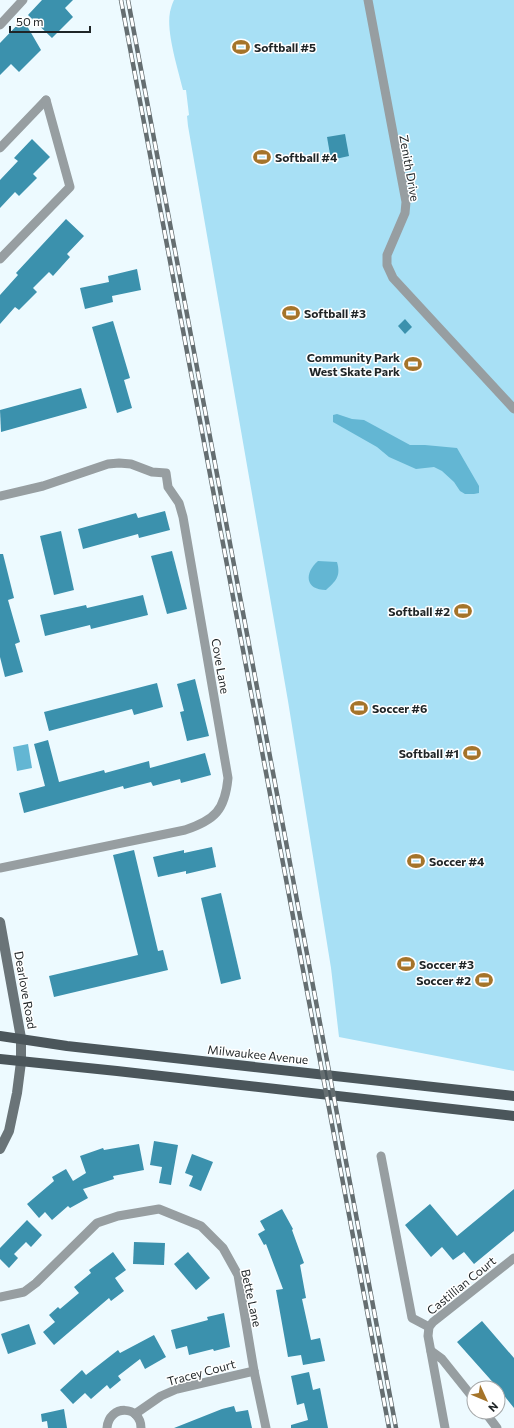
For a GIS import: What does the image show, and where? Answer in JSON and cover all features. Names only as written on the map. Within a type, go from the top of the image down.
[{"type":"main road","name":"Dearlove Road","points":[[0,922],[22,1038],[22,1062],[17,1094],[9,1132],[0,1150]]},
{"type":"main road","name":"Milwaukee Avenue","points":[[0,1036],[22,1038],[66,1046],[514,1096]]},
{"type":"main road","points":[[0,1059],[514,1116]]},
{"type":"street","points":[[0,25],[23,0]]},
{"type":"street","name":"Zenith Drive","points":[[368,0],[406,202],[405,213],[387,255],[387,265],[393,278],[514,409]]},
{"type":"street","points":[[0,148],[46,100],[70,187],[0,259]]},
{"type":"street","name":"Cove Lane","points":[[0,496],[43,486],[108,464],[119,462],[131,464],[152,472],[166,473],[168,487],[179,503],[183,517],[228,778],[225,798],[222,806],[209,819],[185,830],[0,868]]},
{"type":"street","points":[[381,1156],[412,1318],[429,1328]]},
{"type":"street","name":"Bette Lane","points":[[0,1297],[24,1292],[36,1283],[97,1223],[118,1216],[160,1209],[201,1226],[224,1248],[238,1275],[254,1371],[266,1428]]},
{"type":"street","name":"Castillian Court","points":[[445,1428],[428,1336],[429,1328],[433,1322],[514,1258]]},
{"type":"street","points":[[431,1351],[442,1359],[466,1389]]},
{"type":"street","name":"Tracey Court","points":[[135,1414],[161,1396],[178,1389],[254,1371]]},
{"type":"street","points":[[107,1428],[108,1422],[114,1413],[125,1410],[135,1414],[139,1419],[141,1428]]},
{"type":"street","points":[[490,1420],[497,1428]]},
{"type":"shaded area","points":[[174,0],[514,0],[514,1071],[339,1037],[331,968],[288,701],[188,126],[187,116],[189,115],[186,90],[183,90],[171,40],[169,20]]},
{"type":"shaded area","points":[[337,414],[352,419],[364,420],[410,445],[457,448],[479,486],[479,493],[465,494],[460,491],[454,482],[442,471],[434,467],[416,469],[389,457],[377,447],[333,422],[333,415]]},
{"type":"shaded area","points":[[318,561],[337,562],[337,578],[326,590],[314,587],[309,580],[310,571]]},
{"type":"shaded area","points":[[28,744],[32,768],[17,771],[13,747]]},
{"type":"building","points":[[42,0],[73,0],[65,8],[73,17],[52,38],[28,15]]},
{"type":"building","points":[[23,19],[41,50],[19,72],[11,64],[0,75],[0,43]]},
{"type":"building","points":[[345,134],[349,156],[331,160],[327,137]]},
{"type":"building","points":[[32,139],[50,157],[33,174],[37,178],[19,196],[15,192],[0,208],[0,180],[18,161],[14,158]]},
{"type":"building","points":[[66,219],[84,236],[67,254],[70,257],[53,276],[49,272],[33,288],[37,292],[19,310],[15,307],[0,324],[0,295],[18,275],[16,273]]},
{"type":"building","points":[[137,269],[141,290],[112,296],[113,302],[85,309],[80,288],[109,282],[108,276]]},
{"type":"building","points":[[405,319],[412,327],[405,334],[398,326]]},
{"type":"building","points":[[113,321],[130,378],[124,380],[132,408],[117,413],[92,327]]},
{"type":"building","points":[[81,388],[87,408],[1,432],[0,410]]},
{"type":"building","points":[[165,511],[170,530],[139,538],[138,534],[83,549],[78,529],[136,513],[138,518]]},
{"type":"building","points":[[61,531],[74,590],[54,595],[40,536]]},
{"type":"building","points":[[172,551],[187,609],[167,614],[151,556]]},
{"type":"building","points":[[0,554],[3,554],[14,598],[8,600],[20,642],[15,644],[23,672],[5,677],[0,657]]},
{"type":"building","points":[[143,595],[148,615],[91,629],[90,625],[45,636],[40,615],[86,605],[87,608]]},
{"type":"building","points":[[195,679],[209,736],[187,741],[180,712],[184,711],[177,684]]},
{"type":"building","points":[[157,683],[163,707],[134,715],[132,709],[49,731],[44,712]]},
{"type":"building","points":[[48,740],[59,782],[104,770],[105,773],[149,761],[150,768],[205,753],[211,775],[181,783],[180,779],[153,786],[151,782],[124,789],[123,786],[24,813],[19,793],[45,786],[34,744]]},
{"type":"building","points":[[212,847],[216,867],[186,874],[186,871],[158,877],[153,857],[184,850],[184,853]]},
{"type":"building","points":[[134,850],[158,951],[163,950],[168,970],[54,997],[49,976],[138,955],[113,855]]},
{"type":"building","points":[[221,893],[241,979],[221,984],[201,898]]},
{"type":"building","points":[[154,1141],[178,1145],[171,1185],[159,1183],[162,1167],[150,1165]]},
{"type":"building","points":[[139,1144],[144,1170],[113,1176],[114,1179],[83,1189],[88,1198],[70,1208],[68,1206],[52,1220],[45,1212],[39,1218],[27,1204],[54,1181],[52,1177],[66,1169],[73,1181],[86,1173],[80,1156],[103,1148],[104,1150]]},
{"type":"building","points":[[192,1154],[213,1162],[201,1191],[189,1186],[193,1176],[185,1173]]},
{"type":"building","points":[[514,1189],[514,1231],[474,1264],[464,1252],[453,1260],[442,1247],[431,1257],[405,1225],[430,1204],[457,1236]]},
{"type":"building","points":[[282,1209],[293,1229],[292,1230],[304,1263],[300,1265],[306,1298],[302,1299],[311,1340],[320,1338],[325,1361],[303,1365],[301,1355],[288,1357],[276,1290],[283,1289],[266,1244],[264,1245],[258,1234],[265,1230],[260,1221]]},
{"type":"building","points":[[27,1220],[42,1235],[31,1247],[26,1242],[14,1254],[18,1258],[9,1268],[0,1259],[0,1248]]},
{"type":"building","points":[[134,1242],[165,1243],[164,1265],[133,1264]]},
{"type":"building","points":[[113,1252],[126,1270],[115,1278],[124,1291],[111,1301],[109,1298],[54,1345],[43,1332],[55,1322],[49,1315],[58,1307],[60,1309],[79,1293],[74,1287],[91,1273],[89,1270]]},
{"type":"building","points":[[188,1252],[210,1278],[196,1290],[174,1264]]},
{"type":"building","points":[[224,1313],[230,1347],[214,1351],[213,1349],[189,1355],[187,1346],[176,1349],[171,1330],[208,1320],[207,1317]]},
{"type":"building","points":[[482,1321],[514,1358],[514,1408],[506,1398],[506,1380],[491,1380],[457,1342]]},
{"type":"building","points":[[29,1324],[36,1344],[8,1354],[1,1334]]},
{"type":"building","points":[[154,1335],[166,1357],[145,1369],[140,1359],[118,1376],[121,1380],[110,1389],[107,1385],[91,1399],[85,1393],[73,1404],[60,1390],[82,1370],[86,1375],[118,1350],[120,1353]]},
{"type":"building","points":[[309,1372],[313,1390],[320,1388],[328,1428],[291,1428],[291,1425],[308,1420],[304,1403],[297,1405],[291,1376]]},
{"type":"building","points":[[234,1406],[236,1412],[248,1410],[252,1428],[174,1428],[222,1409]]},
{"type":"building","points":[[64,1409],[67,1428],[48,1428],[47,1421],[42,1422],[41,1414]]},
{"type":"railway","points":[[121,0],[389,1428]]},
{"type":"railway","points":[[128,0],[396,1428]]},
{"type":"place","name":"Softball #5","points":[[241,47]]},
{"type":"place","name":"Softball #4","points":[[262,157]]},
{"type":"place","name":"Softball #3","points":[[291,313]]},
{"type":"place","name":"Community Park West Skate Park","points":[[413,364]]},
{"type":"place","name":"Softball #2","points":[[463,611]]},
{"type":"place","name":"Soccer #6","points":[[359,708]]},
{"type":"place","name":"Softball #1","points":[[472,753]]},
{"type":"place","name":"Soccer #4","points":[[416,861]]},
{"type":"place","name":"Soccer #3","points":[[406,964]]},
{"type":"place","name":"Soccer #2","points":[[484,980]]}]
